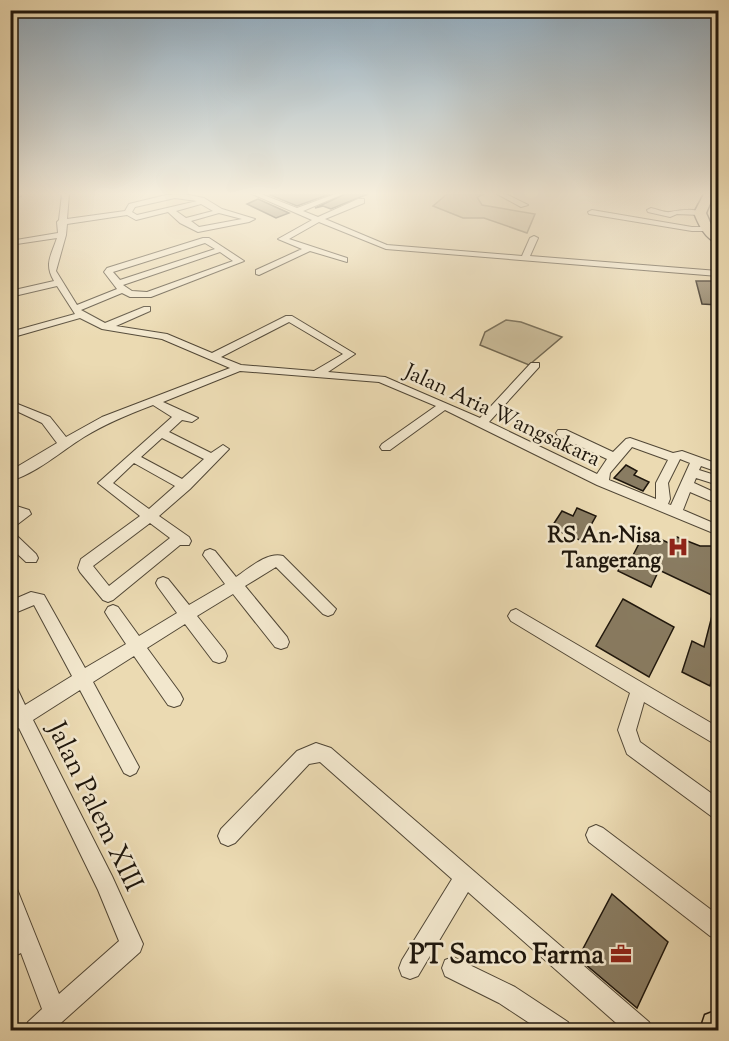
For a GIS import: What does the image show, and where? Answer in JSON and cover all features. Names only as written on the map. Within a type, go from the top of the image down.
[{"type":"street","points":[[59,243],[52,271],[78,312]]},
{"type":"street","points":[[198,243],[108,272],[120,287],[130,294],[148,295],[240,261],[211,243]]},
{"type":"street","points":[[291,243],[344,260]]},
{"type":"street","points":[[373,243],[386,248],[718,274]]},
{"type":"street","points":[[525,258],[532,243]]},
{"type":"street","points":[[10,335],[78,312],[120,287],[222,249]]},
{"type":"street","points":[[259,272],[308,249]]},
{"type":"street","points":[[10,294],[59,284]]},
{"type":"street","points":[[105,327],[147,309]]},
{"type":"street","name":"Jalan Aria Wangsakara","points":[[78,312],[105,327],[164,336],[239,368],[381,379],[444,405],[602,482],[718,530]]},
{"type":"street","points":[[212,357],[289,318],[350,354],[318,373]]},
{"type":"street","points":[[481,424],[535,365]]},
{"type":"street","points":[[10,477],[63,442],[105,420],[204,384],[239,368]]},
{"type":"street","points":[[155,402],[186,417],[161,433],[104,483],[106,487],[135,504],[149,517],[181,540],[108,596],[104,595],[85,568],[86,563],[149,517],[218,454],[161,433]]},
{"type":"street","points":[[10,404],[46,420],[63,442]]},
{"type":"street","points":[[386,447],[444,405]]},
{"type":"street","points":[[561,434],[615,458]]},
{"type":"street","points":[[602,482],[604,471],[630,442],[675,458]]},
{"type":"street","points":[[660,506],[663,499],[662,483],[675,458],[682,455],[718,481]]},
{"type":"street","points":[[132,457],[185,486]]},
{"type":"street","points":[[695,466],[718,468]]},
{"type":"street","points":[[675,512],[695,466]]},
{"type":"street","points":[[686,485],[718,499]]},
{"type":"street","points":[[10,509],[24,514],[10,525]]},
{"type":"street","points":[[10,538],[31,558]]},
{"type":"street","points":[[210,555],[281,642]]},
{"type":"street","points":[[16,720],[278,560],[328,609]]},
{"type":"street","points":[[163,583],[219,656]]},
{"type":"street","points":[[10,609],[31,598],[38,598],[130,767]]},
{"type":"street","points":[[113,612],[174,699]]},
{"type":"street","points":[[516,616],[718,737]]},
{"type":"street","points":[[639,690],[627,730],[633,748],[718,809]]},
{"type":"street","name":"Jalan Palem XIII","points":[[10,692],[16,720],[105,883],[132,944],[55,1014]]},
{"type":"street","points":[[228,836],[303,757],[316,752],[325,754],[641,1030]]},
{"type":"street","points":[[596,835],[718,928]]},
{"type":"street","points":[[411,968],[466,876]]},
{"type":"street","points":[[10,896],[18,941],[55,1014],[36,1030]]},
{"type":"street","points":[[453,968],[507,995],[560,1030]]},
{"type":"shaded area","points":[[506,320],[521,322],[562,337],[529,365],[480,345],[485,332]]},
{"type":"building","points":[[696,281],[711,281],[715,290],[718,290],[718,305],[702,304]]},
{"type":"building","points":[[626,465],[637,471],[634,475],[649,482],[643,491],[614,478]]},
{"type":"building","points":[[577,508],[596,516],[582,541],[551,528],[562,511],[573,516]]},
{"type":"building","name":"RS An-Nisa Tangerang","points":[[645,532],[673,545],[677,537],[700,546],[718,546],[718,598],[659,570],[651,587],[618,571],[623,562],[628,565]]},
{"type":"building","points":[[623,599],[674,627],[649,677],[596,646]]},
{"type":"building","points":[[715,604],[718,604],[718,654],[710,686],[682,672],[692,641],[704,647]]},
{"type":"building","name":"PT Samco Farma","points":[[612,894],[668,942],[637,1008],[578,958]]},
{"type":"place","name":"RS An-Nisa Tangerang","points":[[678,547]]},
{"type":"place","name":"PT Samco Farma","points":[[621,954]]}]
